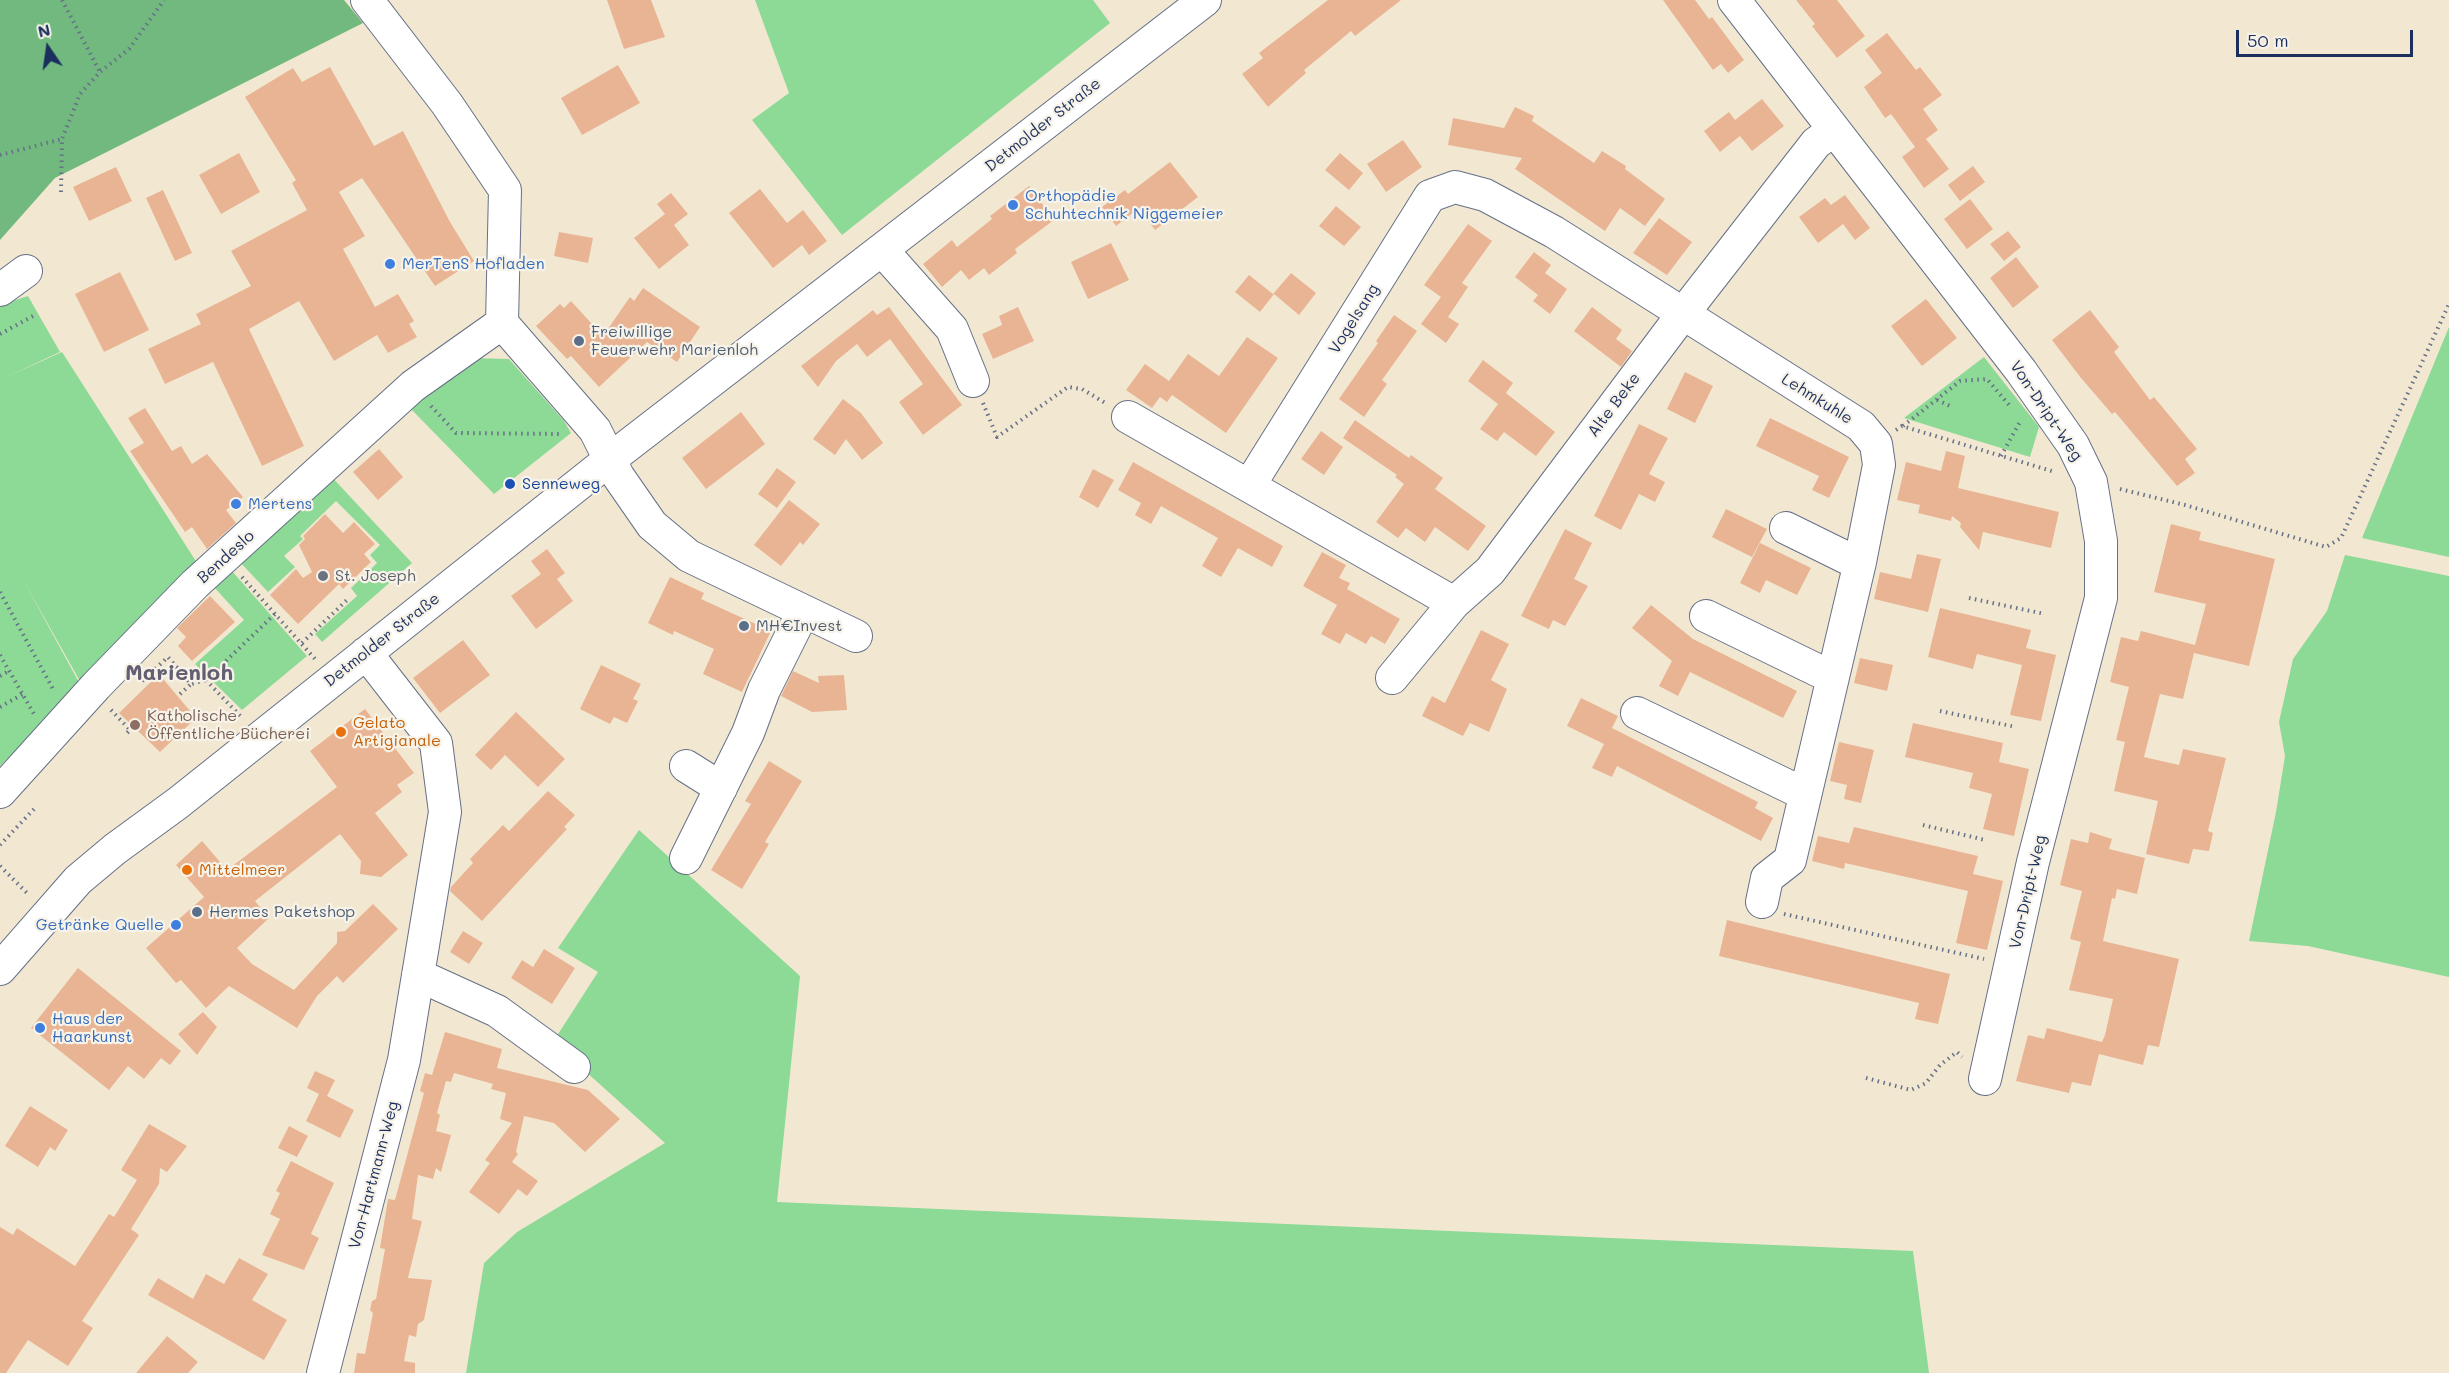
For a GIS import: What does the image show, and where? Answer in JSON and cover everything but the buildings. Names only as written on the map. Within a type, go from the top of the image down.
[{"type":"street","points":[[367,0],[447,104],[505,190],[502,323],[595,430],[609,460],[652,525],[689,556],[856,636]]},
{"type":"street","name":"Detmolder Straße","points":[[0,969],[21,942],[93,868],[609,460],[1205,0]]},
{"type":"street","name":"Von-Dript-Weg","points":[[1734,0],[2021,370],[2073,444],[2091,482],[2101,541],[2101,598],[2033,862],[1985,1079]]},
{"type":"street","name":"Alte Beke","points":[[1392,678],[1454,603],[1490,572],[1682,315],[1816,143],[1834,130]]},
{"type":"street","name":"Vogelsang","points":[[1249,486],[1430,196],[1455,186],[1485,195],[1554,232],[1682,315]]},
{"type":"street","points":[[882,250],[952,329],[973,381]]},
{"type":"street","points":[[0,290],[26,271]]},
{"type":"street","name":"Lehmkuhle","points":[[1682,315],[1861,426],[1876,444]]},
{"type":"street","name":"Bendeslo","points":[[0,792],[96,686],[195,584],[413,386],[502,323]]},
{"type":"street","points":[[1128,417],[1454,603]]},
{"type":"street","points":[[1762,902],[1767,878],[1790,860],[1860,561],[1879,465],[1876,444]]},
{"type":"street","points":[[1786,528],[1849,559],[1860,561]]},
{"type":"street","points":[[686,858],[803,612]]},
{"type":"street","points":[[1706,616],[1819,671],[1833,675]]},
{"type":"street","name":"Von-Hartmann-Weg","points":[[323,1373],[404,1060],[445,812],[436,743],[366,653]]},
{"type":"street","points":[[1637,713],[1794,789],[1806,791]]},
{"type":"street","points":[[686,766],[721,788]]},
{"type":"street","points":[[418,975],[497,1011],[574,1067]]},
{"type":"path","points":[[62,0],[100,72]]},
{"type":"path","points":[[61,192],[62,139],[80,94],[100,72],[129,49],[164,0]]},
{"type":"path","points":[[0,156],[62,139]]},
{"type":"path","points":[[1902,426],[2091,482],[2185,505],[2326,548],[2341,538],[2449,304]]},
{"type":"path","points":[[0,334],[35,315]]},
{"type":"path","points":[[1876,444],[1960,381],[1988,380],[2022,421],[2001,456]]},
{"type":"path","points":[[973,381],[997,436],[1068,387],[1082,389],[1128,417]]},
{"type":"path","points":[[413,386],[456,433],[571,435],[595,430]]},
{"type":"path","points":[[1937,400],[1950,406]]},
{"type":"path","points":[[244,579],[321,666]]},
{"type":"path","points":[[0,592],[56,694]]},
{"type":"path","points":[[1969,598],[2045,614]]},
{"type":"path","points":[[302,643],[348,599]]},
{"type":"path","points":[[180,694],[191,684],[206,680],[276,613]]},
{"type":"path","points":[[0,655],[35,715],[42,708]]},
{"type":"path","points":[[135,687],[168,657],[191,684]]},
{"type":"path","points":[[0,676],[9,671]]},
{"type":"path","points":[[206,680],[246,723]]},
{"type":"path","points":[[0,707],[23,694]]},
{"type":"path","points":[[119,702],[111,710],[130,730],[128,732]]},
{"type":"path","points":[[1941,711],[2016,727]]},
{"type":"path","points":[[0,845],[34,810]]},
{"type":"path","points":[[1923,825],[1985,840]]},
{"type":"path","points":[[0,866],[29,895]]},
{"type":"path","points":[[1797,918],[2011,966]]},
{"type":"path","points":[[1866,1078],[1911,1090],[1926,1083],[1940,1065],[1957,1052],[1985,1079]]},
{"type":"green space","points":[[0,0],[344,0],[363,23],[55,178],[0,240]]},
{"type":"green space","points":[[755,0],[1093,0],[1110,23],[842,235],[752,120],[789,93]]},
{"type":"green space","points":[[28,296],[60,352],[4,378],[62,352],[199,566],[81,683],[22,578],[81,686],[0,766],[0,305]]},
{"type":"green space","points":[[2449,327],[2449,557],[2362,538]]},
{"type":"green space","points":[[1984,357],[2039,427],[2030,457],[1904,418]]},
{"type":"green space","points":[[472,358],[509,359],[564,421],[571,433],[494,494],[411,409]]},
{"type":"green space","points":[[329,474],[412,563],[322,642],[315,634],[357,596],[351,588],[377,563],[370,555],[380,545],[336,501],[300,536],[303,539],[284,556],[295,567],[268,592],[239,561]]},
{"type":"green space","points":[[2345,555],[2449,576],[2449,977],[2308,946],[2249,941],[2276,812],[2285,756],[2279,722],[2293,659],[2327,611]]},
{"type":"green space","points":[[231,570],[307,656],[242,710],[195,664],[244,620],[213,586]]},
{"type":"green space","points":[[639,830],[800,976],[777,1202],[1913,1251],[1929,1373],[466,1373],[484,1263],[517,1232],[665,1143],[553,1042],[598,972],[558,948]]},
{"type":"place","name":"Orthopädie Schuhtechnik Niggemeier","points":[[1013,205]]},
{"type":"place","name":"MerTenS Hofladen","points":[[390,264]]},
{"type":"place","name":"Freiwillige Feuerwehr Marienloh","points":[[579,341]]},
{"type":"place","name":"Senneweg","points":[[510,484]]},
{"type":"place","name":"Mertens","points":[[236,504]]},
{"type":"place","name":"St. Joseph","points":[[323,576]]},
{"type":"place","name":"MH€Invest","points":[[744,626]]},
{"type":"place","name":"Katholische Öffentliche Bücherei","points":[[135,725]]},
{"type":"place","name":"Gelato Artigianale","points":[[341,732]]},
{"type":"place","name":"Mittelmeer","points":[[187,870]]},
{"type":"place","name":"Hermes Paketshop","points":[[197,912]]},
{"type":"place","name":"Getränke Quelle","points":[[176,925]]},
{"type":"place","name":"Haus der Haarkunst","points":[[40,1028]]},
{"type":"district","name":"Marienloh","points":[[179,673]]}]
